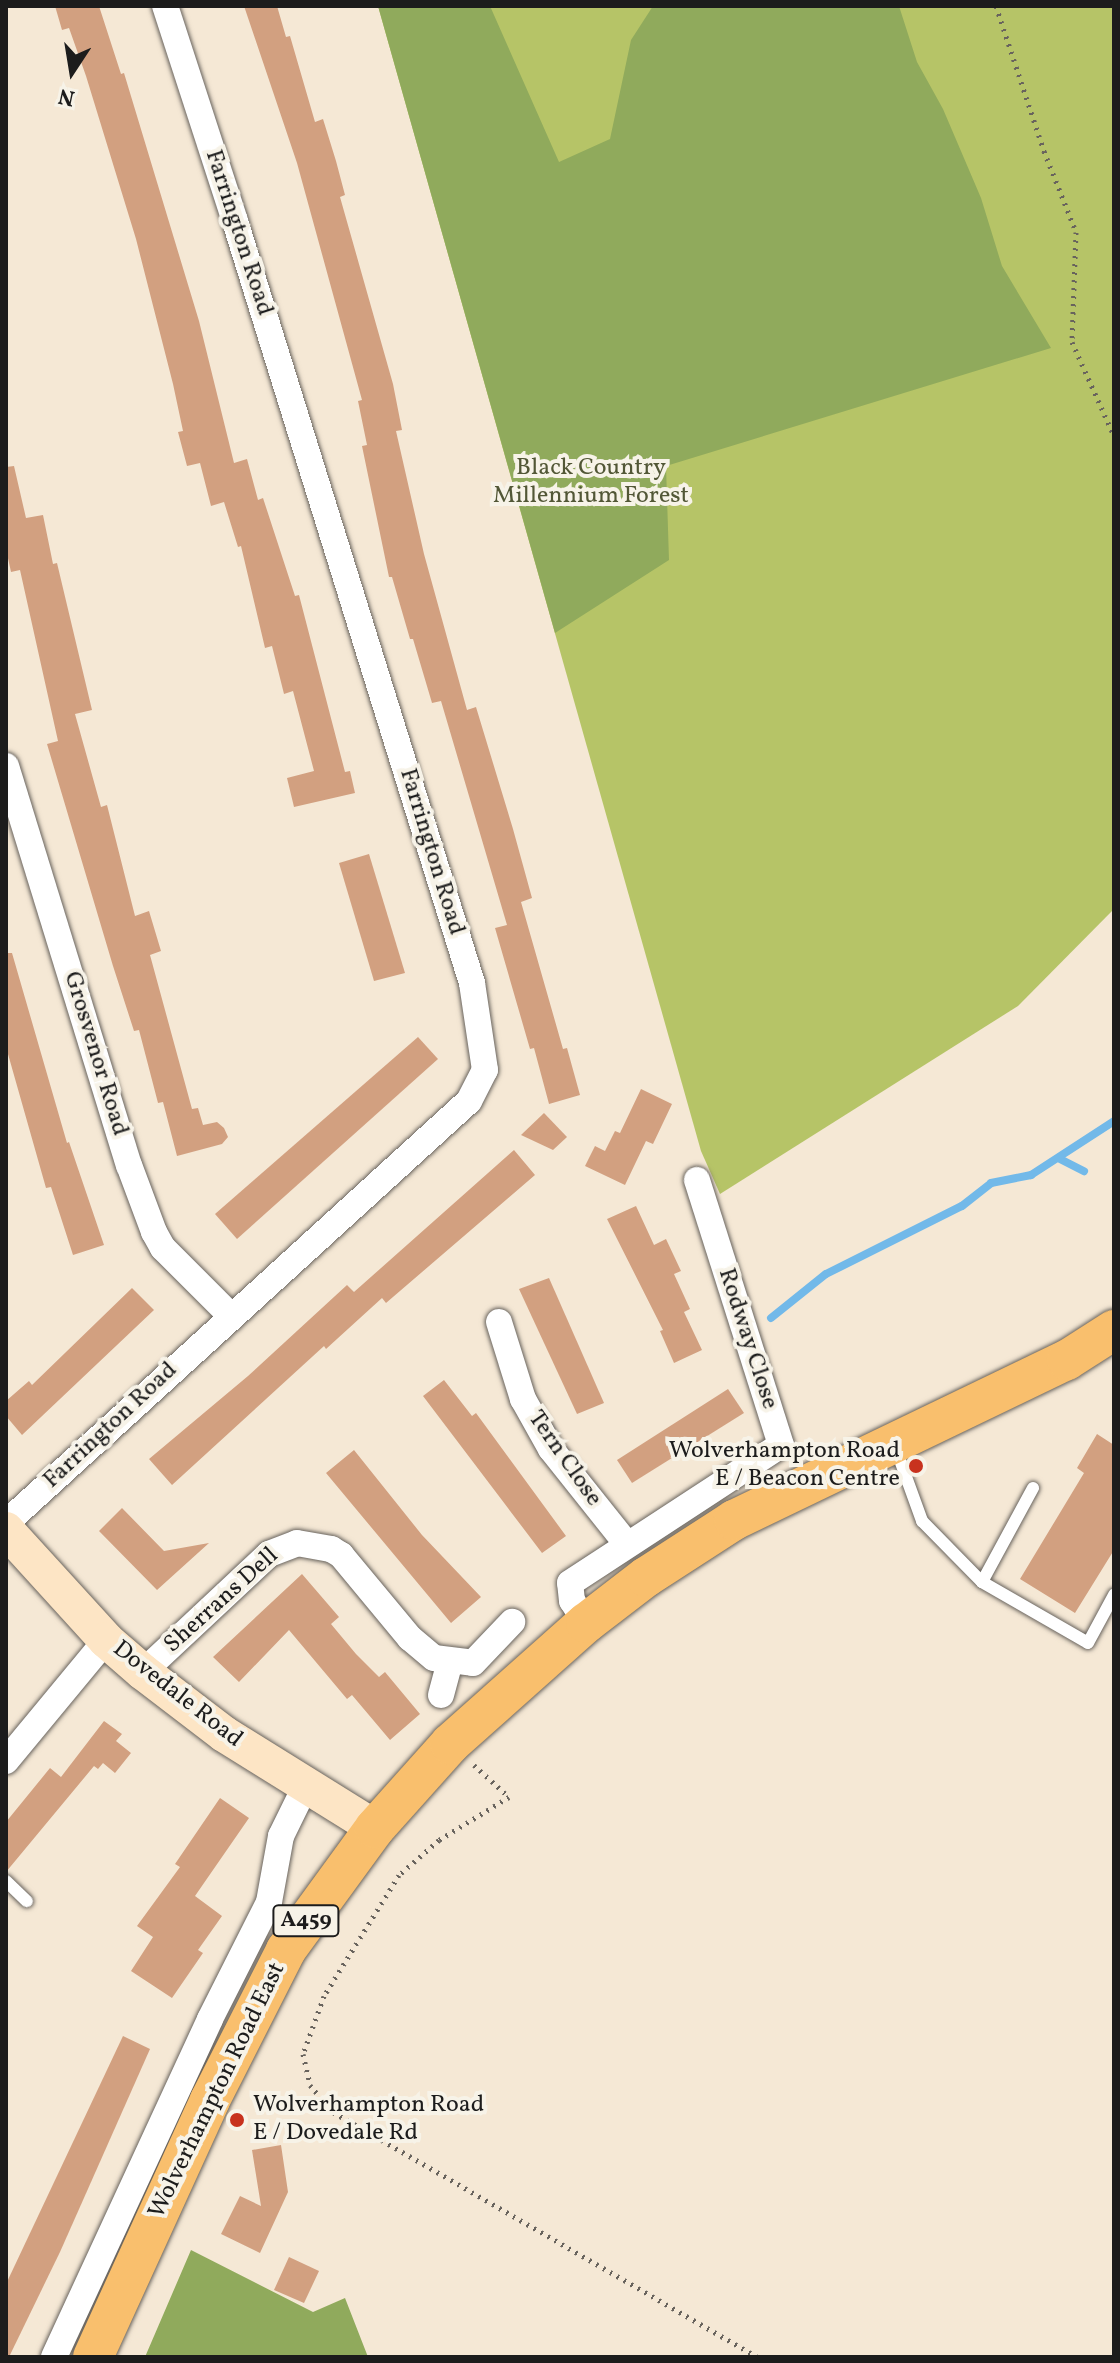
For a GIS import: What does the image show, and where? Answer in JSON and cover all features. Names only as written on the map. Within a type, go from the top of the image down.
[{"type":"main road","name":"A459","points":[[893,1442],[1067,1360],[1114,1330]]},
{"type":"main road","name":"Wolverhampton Road East","points":[[93,2357],[259,1996],[316,1906],[375,1828],[450,1744],[586,1623],[646,1577],[734,1520],[893,1442]]},
{"type":"street","name":"Farrington Road","points":[[6,1523],[469,1101],[485,1070],[483,1038],[467,967],[245,251],[165,6]]},
{"type":"street","name":"Grosvenor Road","points":[[6,766],[129,1165],[154,1232],[163,1248],[231,1316]]},
{"type":"street","name":"Rodway Close","points":[[586,1623],[572,1601],[570,1583],[626,1543],[781,1445],[697,1180]]},
{"type":"street","name":"Tern Close","points":[[499,1322],[523,1399],[551,1449],[626,1543]]},
{"type":"street","name":"Dovedale Road","points":[[6,1530],[106,1640],[143,1672],[224,1734],[375,1828]]},
{"type":"street","name":"Sherrans Dell","points":[[143,1672],[269,1554],[297,1543],[331,1549],[341,1555],[410,1638],[434,1658],[450,1661]]},
{"type":"street","points":[[441,1695],[450,1661],[473,1663],[512,1622]]},
{"type":"street","points":[[6,1761],[106,1640]]},
{"type":"street","name":"Wolverhampton Road East","points":[[54,2357],[210,2019],[269,1902],[281,1836],[305,1787]]},
{"type":"lane","points":[[893,1442],[922,1521],[982,1582],[1088,1643],[1114,1595]]},
{"type":"lane","points":[[982,1582],[1033,1488]]},
{"type":"lane","points":[[6,1881],[27,1901]]},
{"type":"path","points":[[996,6],[1044,151],[1076,232],[1072,342],[1114,436]]},
{"type":"path","points":[[450,1744],[509,1797],[439,1840],[399,1875],[324,1996],[303,2054],[310,2085],[333,2112],[757,2357]]},
{"type":"green space","name":"Black Country Millennium Forest","points":[[378,6],[1114,6],[1114,909],[1018,1006],[720,1194],[701,1151]]},
{"type":"green space","name":"Black Country Millennium Forest","points":[[378,6],[490,6],[559,162],[610,139],[631,40],[653,6],[899,6],[917,62],[943,109],[981,198],[1002,266],[1051,348],[666,466],[669,560],[555,633]]},
{"type":"green space","points":[[191,2250],[313,2312],[345,2298],[368,2357],[145,2357]]},
{"type":"building","points":[[55,6],[99,6],[121,74],[124,73],[199,321],[234,463],[247,459],[258,500],[263,498],[295,596],[299,595],[345,772],[350,771],[355,793],[294,807],[287,778],[314,771],[293,691],[284,694],[272,646],[265,648],[241,546],[238,547],[224,502],[211,506],[200,463],[187,466],[178,432],[183,431],[173,384],[136,239],[86,76],[69,28],[62,30]]},
{"type":"building","points":[[244,6],[277,6],[286,37],[290,36],[315,122],[323,119],[336,161],[345,195],[340,197],[393,384],[402,430],[396,431],[424,554],[467,710],[476,707],[513,829],[532,898],[521,902],[563,1049],[567,1048],[580,1095],[549,1104],[534,1048],[530,1049],[495,928],[507,925],[441,701],[432,703],[392,577],[389,577],[362,446],[367,445],[358,401],[362,400],[297,163]]},
{"type":"building","points":[[14,466],[26,518],[43,515],[53,564],[57,563],[92,710],[75,714],[101,807],[107,805],[135,916],[149,911],[161,951],[150,955],[192,1109],[198,1108],[203,1125],[217,1122],[224,1128],[228,1137],[222,1144],[177,1156],[163,1102],[158,1103],[139,1030],[134,1031],[113,966],[47,744],[58,741],[20,570],[11,572],[6,549],[6,467]]},
{"type":"building","points":[[369,854],[405,973],[374,981],[339,863]]},
{"type":"building","points":[[6,953],[12,953],[67,1143],[104,1245],[73,1255],[51,1187],[46,1188],[6,1047]]},
{"type":"building","points":[[418,1037],[438,1059],[237,1239],[215,1214]]},
{"type":"building","points":[[641,1089],[672,1104],[653,1144],[646,1141],[625,1185],[585,1166],[595,1146],[605,1151],[615,1131],[620,1133]]},
{"type":"building","points":[[544,1113],[567,1137],[553,1150],[521,1135]]},
{"type":"building","points":[[514,1150],[535,1175],[386,1303],[382,1298],[326,1349],[324,1346],[172,1485],[149,1459],[248,1376],[347,1285],[354,1292]]},
{"type":"building","points":[[636,1206],[654,1245],[666,1239],[681,1271],[674,1274],[690,1309],[684,1312],[702,1350],[674,1363],[660,1331],[663,1330],[607,1219]]},
{"type":"building","points":[[549,1278],[604,1403],[577,1414],[519,1289]]},
{"type":"building","points":[[132,1288],[154,1310],[22,1435],[6,1416],[6,1401],[29,1381],[32,1385]]},
{"type":"building","points":[[444,1380],[472,1416],[476,1413],[566,1536],[542,1553],[423,1396]]},
{"type":"building","points":[[728,1389],[744,1413],[632,1483],[617,1460]]},
{"type":"building","points":[[1097,1434],[1114,1445],[1114,1550],[1075,1613],[1020,1579],[1084,1473],[1077,1468]]},
{"type":"building","points":[[354,1450],[422,1535],[481,1597],[451,1623],[326,1473]]},
{"type":"building","points":[[122,1508],[164,1551],[209,1543],[157,1590],[99,1531]]},
{"type":"building","points":[[302,1574],[339,1617],[331,1624],[356,1654],[379,1677],[385,1672],[420,1714],[390,1740],[352,1695],[347,1699],[289,1630],[239,1682],[213,1657]]},
{"type":"building","points":[[104,1721],[122,1734],[116,1741],[131,1753],[115,1773],[103,1763],[98,1769],[94,1766],[6,1872],[6,1822],[50,1768],[61,1777]]},
{"type":"building","points":[[220,1798],[249,1818],[195,1896],[222,1916],[198,1950],[203,1953],[172,1998],[131,1971],[153,1937],[137,1926],[180,1867],[175,1864]]},
{"type":"building","points":[[123,2036],[150,2049],[60,2252],[9,2357],[6,2357],[6,2284]]},
{"type":"building","points":[[281,2145],[288,2192],[260,2253],[221,2234],[240,2196],[261,2206],[252,2150]]},
{"type":"building","points":[[289,2257],[319,2271],[304,2303],[274,2290]]},
{"type":"waterway","points":[[771,1318],[826,1274],[962,1206],[991,1183],[1031,1175],[1114,1121]]},
{"type":"waterway","points":[[1060,1159],[1084,1171]]},
{"type":"place","name":"Wolverhampton Road E / Beacon Centre","points":[[916,1466]]},
{"type":"place","name":"Wolverhampton Road E / Dovedale Rd","points":[[237,2120]]}]
